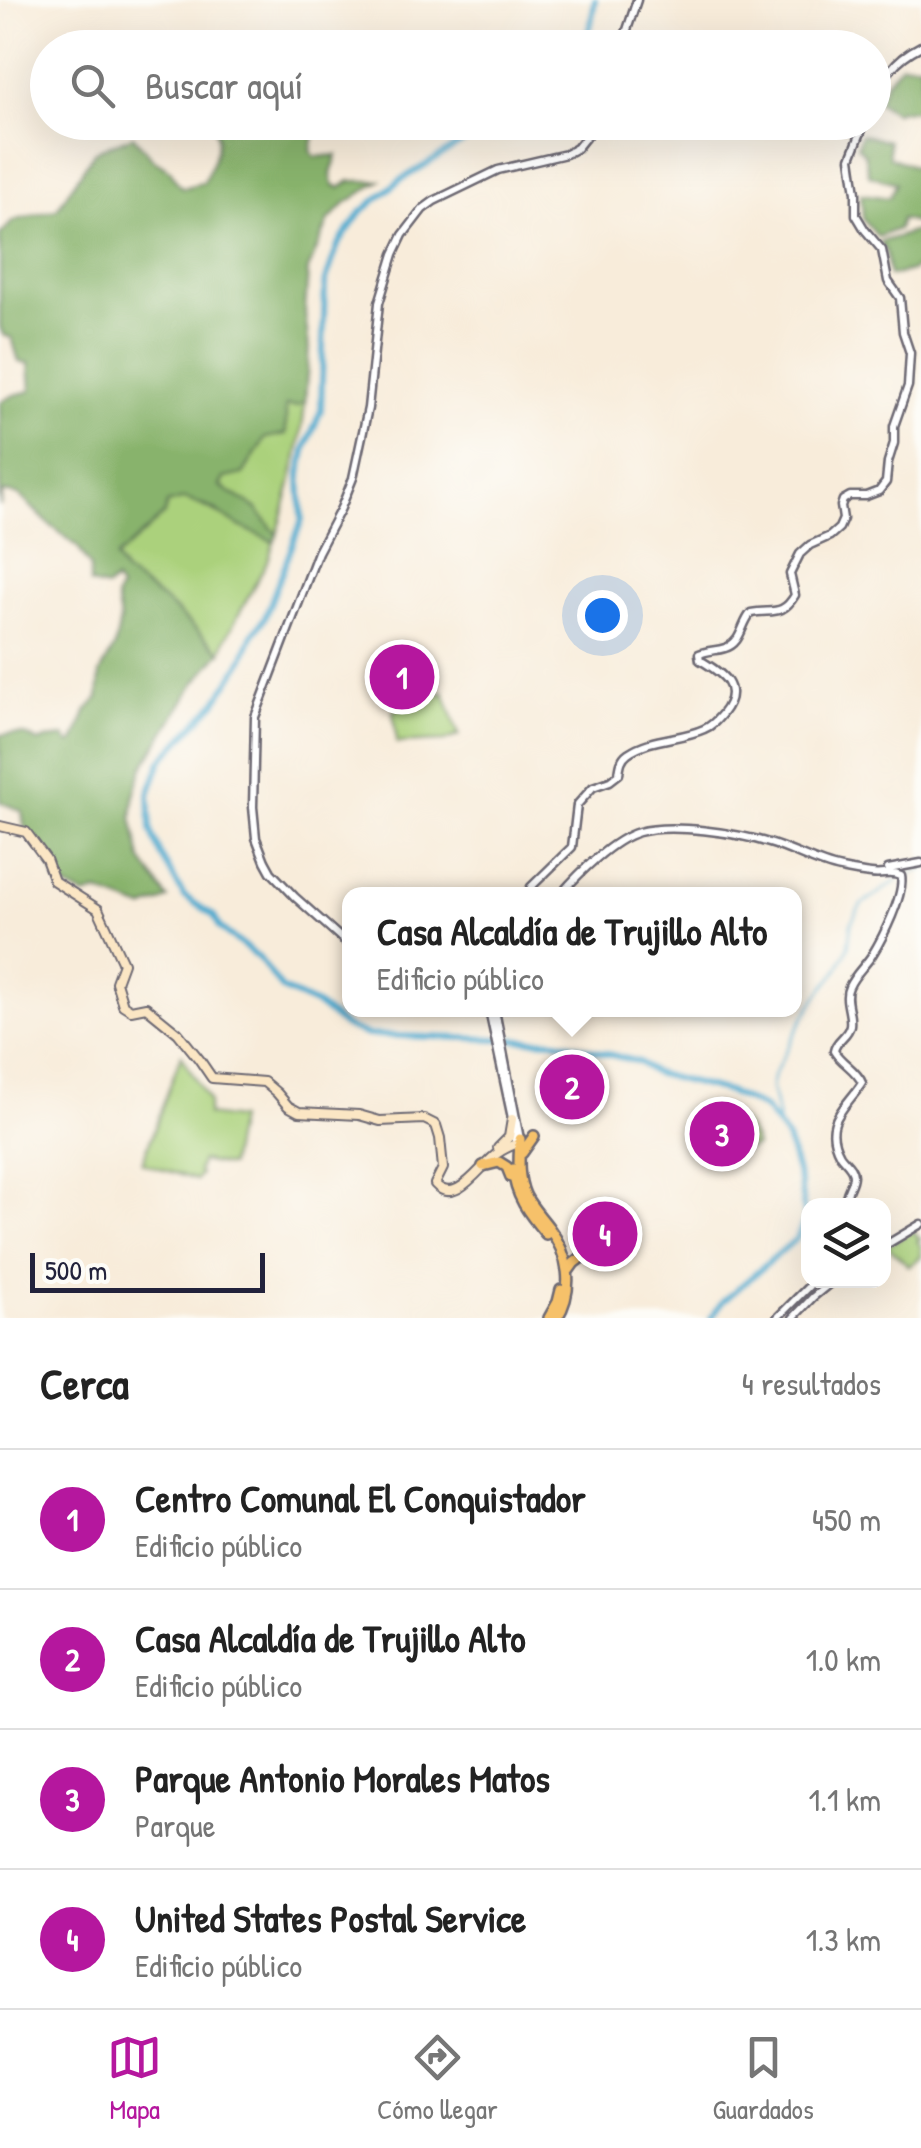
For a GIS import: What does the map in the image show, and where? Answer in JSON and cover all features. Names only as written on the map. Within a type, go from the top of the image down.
[{"type":"main road","points":[[0,826],[26,832],[46,859],[54,881],[98,909],[122,963],[116,982],[123,1004],[131,1010],[146,1007],[173,1028],[209,1076],[264,1082],[299,1112],[360,1115],[380,1121],[431,1121],[438,1127],[443,1168],[435,1181],[437,1188],[450,1192],[465,1186],[500,1152],[517,1142]]},
{"type":"main road","points":[[480,1170],[489,1155],[509,1137],[515,1118]]},
{"type":"main road","points":[[519,1164],[523,1149],[534,1135]]},
{"type":"main road","points":[[498,1148],[517,1142]]},
{"type":"main road","points":[[517,1142],[526,1196],[562,1249],[569,1255],[583,1255],[567,1272]]},
{"type":"main road","points":[[517,1142],[513,1174],[517,1191]]},
{"type":"main road","points":[[480,1170],[493,1162],[508,1169],[527,1210],[554,1245],[561,1263],[562,1282],[560,1298],[548,1318]]},
{"type":"main road","points":[[557,1318],[565,1304],[567,1272],[562,1249]]},
{"type":"street","points":[[627,30],[637,0]]},
{"type":"street","points":[[891,67],[921,46]]},
{"type":"street","points":[[342,939],[295,897],[264,861],[256,838],[254,806],[255,716],[318,552],[353,478],[368,408],[379,303],[394,254],[423,209],[498,170],[566,154],[583,140]]},
{"type":"street","points":[[532,887],[572,847],[577,805],[594,787],[619,774],[627,753],[661,739],[703,730],[718,718],[731,698],[730,685],[720,672],[700,660],[699,654],[733,644],[751,612],[780,611],[788,605],[794,594],[790,574],[800,554],[839,528],[844,500],[880,491],[886,482],[894,426],[908,386],[910,353],[903,332],[900,298],[888,280],[882,250],[856,215],[852,158],[858,140]]},
{"type":"street","points":[[567,887],[585,867],[628,837],[665,829],[747,837],[840,869],[908,867],[921,863]]},
{"type":"street","points":[[845,1198],[854,1175],[837,1148],[834,1129],[841,1108],[862,1084],[834,1050],[850,1024],[846,993],[882,935],[903,881],[896,874],[870,874],[862,870]]},
{"type":"street","points":[[494,1017],[517,1142]]},
{"type":"street","points":[[515,1118],[534,1135]]},
{"type":"street","points":[[891,1242],[921,1224]]},
{"type":"street","points":[[777,1318],[807,1288]]},
{"type":"street","points":[[792,1318],[824,1288]]},
{"type":"green space","points":[[901,64],[921,64],[921,111],[891,110],[891,76]]},
{"type":"green space","points":[[123,140],[136,140],[153,159],[170,170],[183,188],[204,182],[216,140],[313,140],[311,151],[315,157],[337,155],[331,174],[333,185],[340,188],[350,181],[380,181],[346,203],[329,220],[308,270],[305,402],[286,406],[286,434],[265,438],[243,474],[224,478],[220,486],[256,508],[277,535],[274,542],[213,509],[185,499],[167,504],[165,514],[116,558],[124,572],[167,603],[221,652],[195,683],[143,767],[135,792],[132,817],[141,859],[168,899],[143,909],[98,892],[84,896],[57,882],[48,858],[24,826],[22,811],[0,802],[0,735],[20,734],[38,742],[65,737],[69,743],[74,742],[87,710],[98,698],[100,673],[115,646],[120,620],[116,597],[120,589],[115,581],[107,588],[90,584],[90,566],[77,546],[19,495],[3,492],[0,506],[0,402],[31,391],[29,363],[19,362],[12,338],[3,335],[0,326],[0,235],[13,221],[57,209],[95,151]]},
{"type":"green space","points":[[859,140],[888,141],[889,157],[921,169],[921,264],[911,271],[889,276],[886,252],[880,242],[919,230],[919,224],[901,219],[898,229],[878,237],[863,219],[861,194],[889,198],[896,183],[869,175],[864,153],[857,146]]},
{"type":"green space","points":[[305,402],[301,436],[277,535],[256,508],[220,487],[224,478],[243,474],[286,405]]},
{"type":"green space","points":[[185,499],[274,542],[221,652],[167,603],[124,572],[115,558],[164,514],[167,504]]},
{"type":"green space","points":[[444,692],[459,735],[445,741],[397,743],[393,711]]},
{"type":"green space","points":[[181,1055],[209,1101],[207,1115],[238,1119],[229,1166],[201,1161],[196,1180],[142,1163]]},
{"type":"green space","points":[[719,1111],[743,1123],[756,1146],[707,1162],[692,1131],[696,1120]]},
{"type":"green space","points":[[913,1231],[920,1239],[917,1241],[921,1257],[909,1266],[891,1250],[891,1244]]},
{"type":"waterway","points":[[588,30],[595,0]]},
{"type":"waterway","points":[[466,140],[399,181],[361,212],[338,245],[325,283],[321,410],[300,474],[302,520],[265,617],[241,663],[216,702],[161,761],[149,794],[151,831],[184,896],[214,916],[220,928],[259,958],[282,989],[318,1006],[346,1027],[367,1035],[557,1041],[639,1062],[654,1073],[728,1092],[764,1108],[787,1138],[800,1183],[805,1220],[797,1238],[722,1302],[711,1318]]},
{"type":"waterway","points":[[905,877],[921,869]]},
{"type":"waterway","points":[[780,1129],[771,1086],[774,1074],[801,1022],[837,971],[848,948],[851,923],[861,905],[898,880]]},
{"type":"place","name":"Centro Comunal El Conquistador","points":[[402,677]]},
{"type":"place","name":"Casa Alcaldía de Trujillo Alto","points":[[572,1087]]},
{"type":"place","name":"Parque Antonio Morales Matos","points":[[722,1134]]},
{"type":"place","name":"United States Postal Service","points":[[605,1234]]}]
